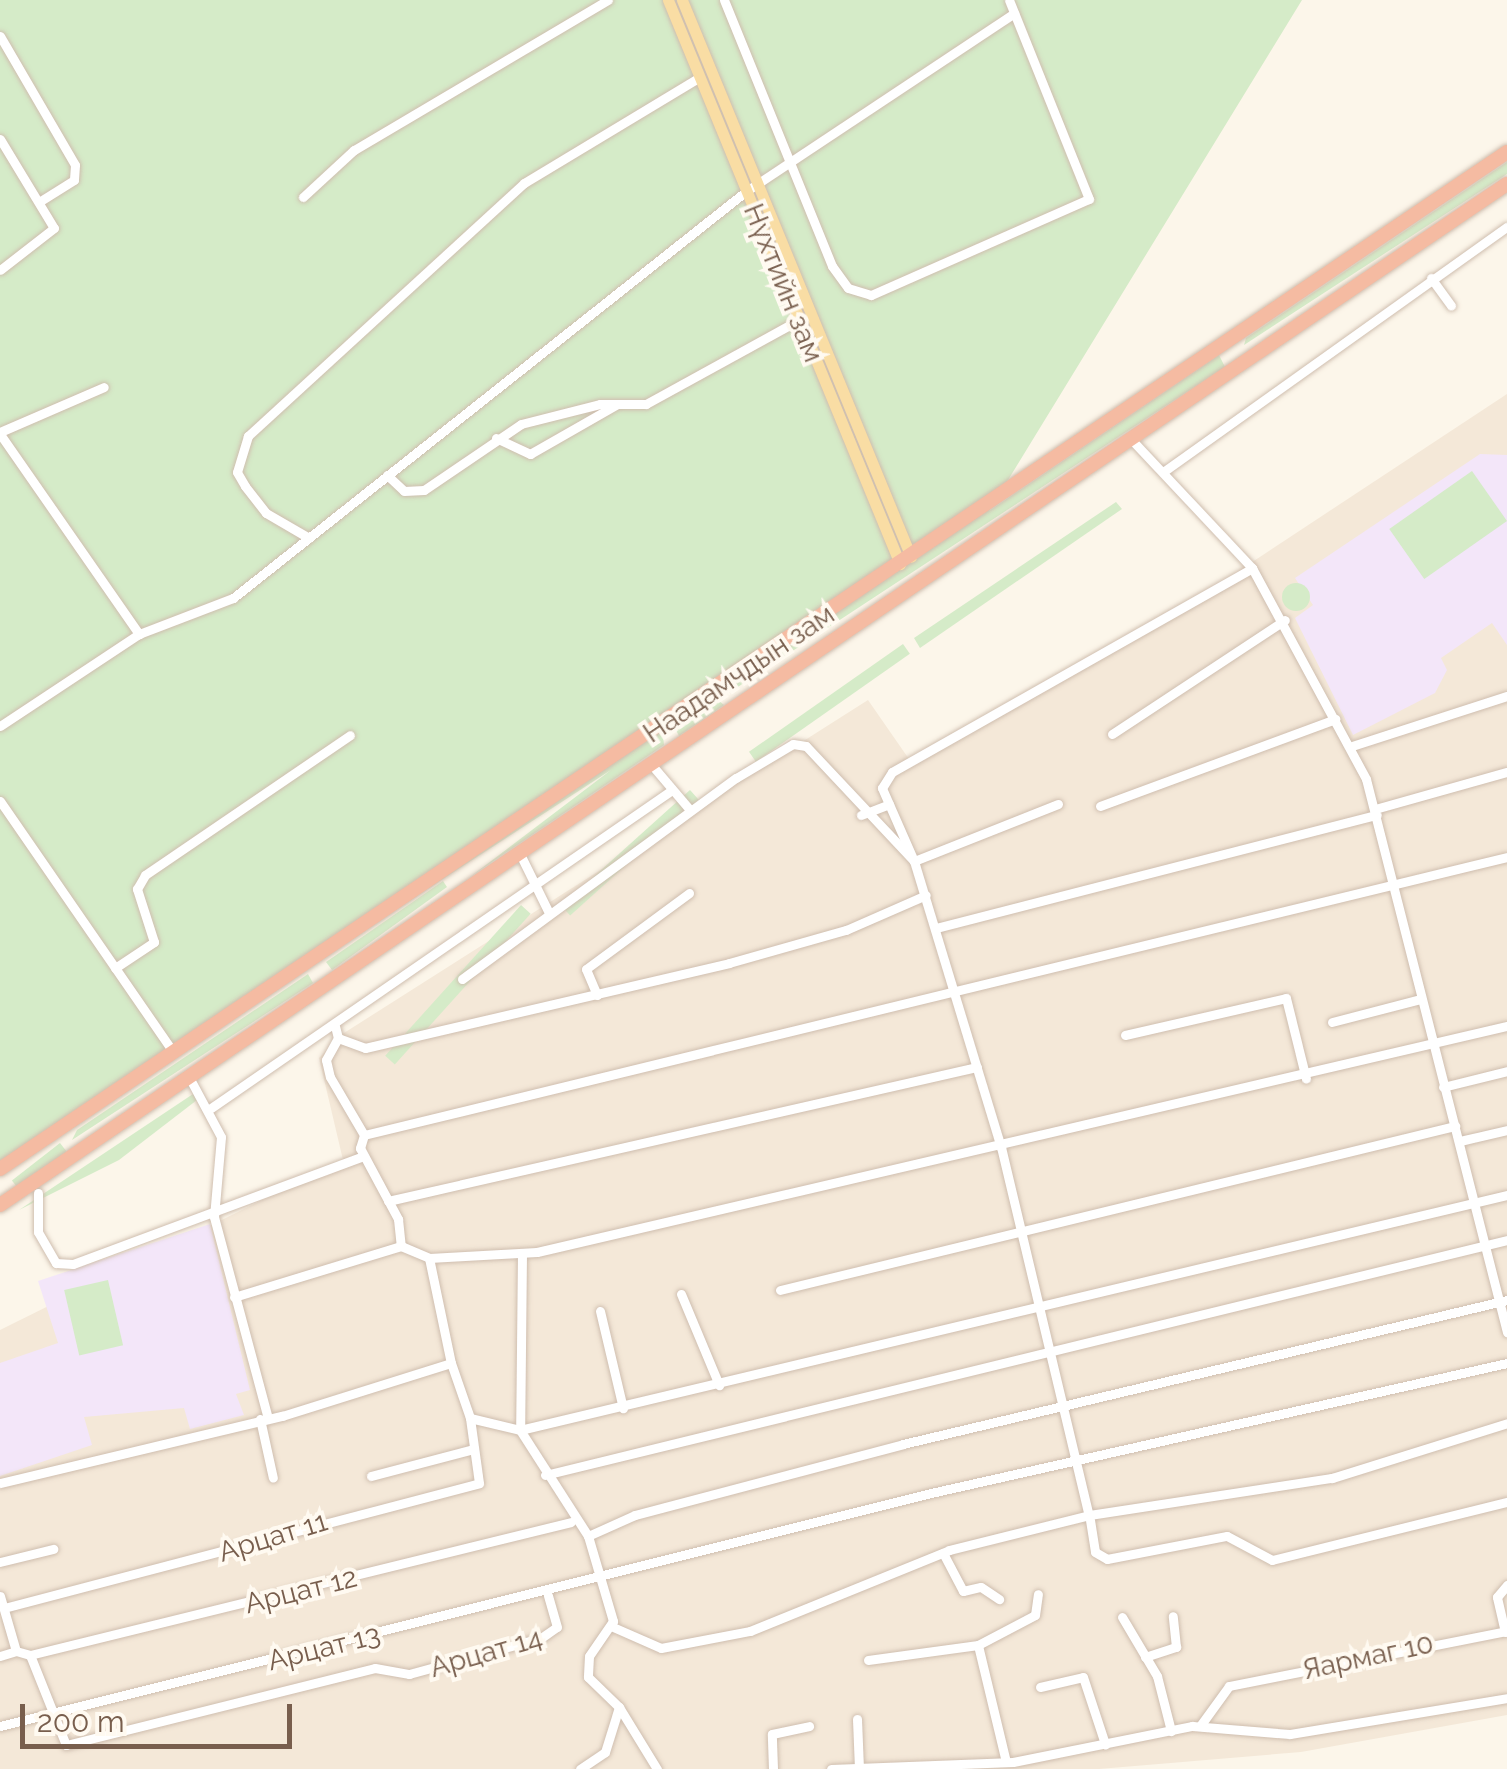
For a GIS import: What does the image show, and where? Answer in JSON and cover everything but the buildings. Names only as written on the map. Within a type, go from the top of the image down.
[{"type":"highway","name":"Наадамчдын зам","points":[[0,1172],[1507,152]]},
{"type":"highway","name":"Наадамчдын зам","points":[[6,1200],[1507,184]]},
{"type":"highway","points":[[1228,341],[1244,362]]},
{"type":"highway","points":[[832,611],[847,630]]},
{"type":"highway","points":[[722,685],[738,705]]},
{"type":"highway","points":[[658,727],[674,749]]},
{"type":"highway","points":[[448,871],[462,890]]},
{"type":"highway","points":[[62,1128],[80,1151]]},
{"type":"highway","points":[[0,1172],[6,1200]]},
{"type":"main road","name":"Нүхтийн зам","points":[[668,0],[752,189],[906,561]]},
{"type":"main road","name":"Нүхтийн зам","points":[[682,0],[799,320],[906,561]]},
{"type":"street","points":[[302,197],[354,150],[608,0]]},
{"type":"street","points":[[724,0],[832,266],[848,288],[871,296],[1086,203],[1009,0]]},
{"type":"street","points":[[0,726],[139,634],[233,598],[752,189],[1014,14]]},
{"type":"street","points":[[0,36],[76,165],[74,180],[40,200]]},
{"type":"street","points":[[309,538],[266,512],[245,486],[237,472],[248,436],[524,183],[700,77]]},
{"type":"street","points":[[0,138],[40,200],[53,232],[0,270]]},
{"type":"street","points":[[1162,472],[1507,227]]},
{"type":"street","points":[[1431,278],[1451,306]]},
{"type":"street","points":[[387,475],[404,492],[424,490],[496,438],[619,403],[662,397],[799,320]]},
{"type":"street","points":[[104,388],[0,433],[139,634]]},
{"type":"street","points":[[496,438],[530,454],[619,403]]},
{"type":"street","points":[[1130,438],[1252,568],[1285,620],[1334,719],[1352,746],[1376,812],[1432,1046],[1460,1141],[1484,1245],[1503,1301],[1507,1332]]},
{"type":"street","points":[[1252,568],[892,772],[882,788],[911,838],[914,861],[959,991],[1052,1348],[1096,1552],[1106,1559],[1238,1536],[1272,1560],[1507,1502]]},
{"type":"street","points":[[1112,734],[1285,620]]},
{"type":"street","points":[[1352,746],[1507,696]]},
{"type":"street","points":[[1100,806],[1334,719]]},
{"type":"street","points":[[115,968],[154,942],[137,888],[145,874],[350,735]]},
{"type":"street","points":[[462,979],[690,810],[800,743],[861,815],[914,861]]},
{"type":"street","points":[[652,764],[690,810]]},
{"type":"street","points":[[936,928],[1376,812],[1507,772]]},
{"type":"street","points":[[211,1108],[334,1026],[538,878],[672,790]]},
{"type":"street","points":[[0,801],[175,1055]]},
{"type":"street","points":[[861,815],[889,804]]},
{"type":"street","points":[[914,861],[1058,804]]},
{"type":"street","points":[[518,852],[538,878],[548,912]]},
{"type":"street","points":[[364,1135],[1507,857]]},
{"type":"street","points":[[596,995],[586,969],[689,892]]},
{"type":"street","points":[[338,1038],[365,1048],[596,995],[846,930],[926,895]]},
{"type":"street","points":[[1124,1035],[1286,998],[1306,1079]]},
{"type":"street","points":[[1332,1022],[1420,998]]},
{"type":"street","points":[[334,1026],[338,1038],[326,1060],[330,1077],[364,1135],[364,1156],[388,1201],[401,1246]]},
{"type":"street","points":[[234,1297],[401,1246],[429,1258],[522,1253],[1306,1079],[1507,1026]]},
{"type":"street","points":[[388,1201],[978,1067]]},
{"type":"street","points":[[1443,1087],[1507,1071]]},
{"type":"street","points":[[189,1076],[211,1108],[220,1137],[214,1217],[264,1417],[273,1478]]},
{"type":"street","points":[[780,1290],[1020,1228],[1455,1126]]},
{"type":"street","points":[[1460,1141],[1507,1130]]},
{"type":"street","points":[[38,1193],[38,1232],[56,1263],[214,1217],[364,1156]]},
{"type":"street","points":[[470,1418],[520,1430],[623,1408],[1507,1196]]},
{"type":"street","points":[[545,1475],[1052,1348],[1507,1240]]},
{"type":"street","points":[[522,1253],[520,1430],[571,1522],[588,1536],[613,1626],[662,1648],[750,1631],[943,1553],[1089,1517],[1332,1478],[1507,1423]]},
{"type":"street","name":"Арцат 11","points":[[4,1608],[479,1483],[470,1418],[451,1363],[429,1258]]},
{"type":"street","points":[[681,1294],[719,1385]]},
{"type":"street","points":[[588,1536],[635,1515],[1503,1301]]},
{"type":"street","points":[[600,1311],[623,1408]]},
{"type":"street","name":"Арцат 13","points":[[0,1726],[548,1595],[1074,1460],[1507,1362]]},
{"type":"street","points":[[0,1483],[264,1417],[451,1363]]},
{"type":"street","points":[[371,1476],[474,1450]]},
{"type":"street","name":"Арцат 12","points":[[30,1655],[571,1522]]},
{"type":"street","points":[[0,1562],[54,1549]]},
{"type":"street","points":[[943,1553],[963,1591],[981,1587],[999,1599]]},
{"type":"street","points":[[1506,1632],[1497,1597],[1507,1585]]},
{"type":"street","points":[[868,1660],[978,1644],[1036,1616],[1038,1594]]},
{"type":"street","name":"Арцат 14","points":[[49,1714],[58,1742],[75,1745],[375,1668],[436,1668],[554,1634],[548,1595]]},
{"type":"street","points":[[0,1596],[16,1651]]},
{"type":"street","points":[[1122,1616],[1145,1657],[1172,1731]]},
{"type":"street","points":[[1145,1657],[1176,1647],[1173,1616]]},
{"type":"street","points":[[613,1626],[586,1666],[619,1706],[657,1769]]},
{"type":"street","name":"Яармаг 10","points":[[1200,1726],[1229,1686],[1506,1632]]},
{"type":"street","points":[[978,1644],[1006,1762]]},
{"type":"street","points":[[0,1656],[16,1651],[30,1655],[49,1714]]},
{"type":"street","points":[[1040,1686],[1083,1677],[1105,1744]]},
{"type":"street","points":[[831,1769],[1006,1762],[1200,1726],[1278,1735],[1507,1698]]},
{"type":"street","points":[[580,1769],[605,1752],[619,1706]]},
{"type":"street","points":[[857,1719],[859,1768]]},
{"type":"street","points":[[773,1769],[772,1734],[810,1726]]},
{"type":"shaded area","points":[[1507,394],[1507,1715],[1301,1752],[1099,1769],[0,1769],[0,1330],[343,1160],[319,1058],[344,1033],[868,700],[911,762],[1155,626]]},
{"type":"shaded area","points":[[1480,454],[1507,455],[1507,645],[1492,623],[1441,658],[1447,670],[1435,693],[1353,735],[1295,618],[1313,605],[1295,578]]},
{"type":"shaded area","points":[[210,1224],[250,1390],[236,1394],[244,1415],[190,1429],[184,1408],[84,1417],[92,1445],[0,1476],[0,1363],[58,1343],[38,1281]]},
{"type":"green space","points":[[0,0],[1302,0],[989,511],[1219,355],[1225,367],[718,700],[724,705],[679,736],[675,728],[663,735],[664,745],[470,877],[611,770],[0,1166]]},
{"type":"green space","points":[[1507,162],[1507,174],[1244,345],[1246,338]]},
{"type":"green space","points":[[1472,471],[1507,521],[1424,579],[1389,529]]},
{"type":"green space","points":[[1116,502],[1122,509],[920,648],[914,638]]},
{"type":"green space","points":[[1296,583],[1306,587],[1310,597],[1306,607],[1296,611],[1286,607],[1282,597],[1286,587]]},
{"type":"green space","points":[[903,644],[910,654],[756,762],[749,752]]},
{"type":"green space","points":[[690,790],[699,800],[570,915],[561,906]]},
{"type":"green space","points":[[443,881],[447,887],[332,970],[326,962]]},
{"type":"green space","points":[[521,905],[531,914],[395,1065],[385,1056]]},
{"type":"green space","points":[[308,974],[313,983],[72,1140],[77,1130]]},
{"type":"green space","points":[[193,1094],[197,1100],[119,1160],[19,1210]]},
{"type":"green space","points":[[60,1143],[67,1152],[19,1189],[12,1181]]},
{"type":"green space","points":[[108,1280],[123,1345],[79,1355],[64,1290]]}]
